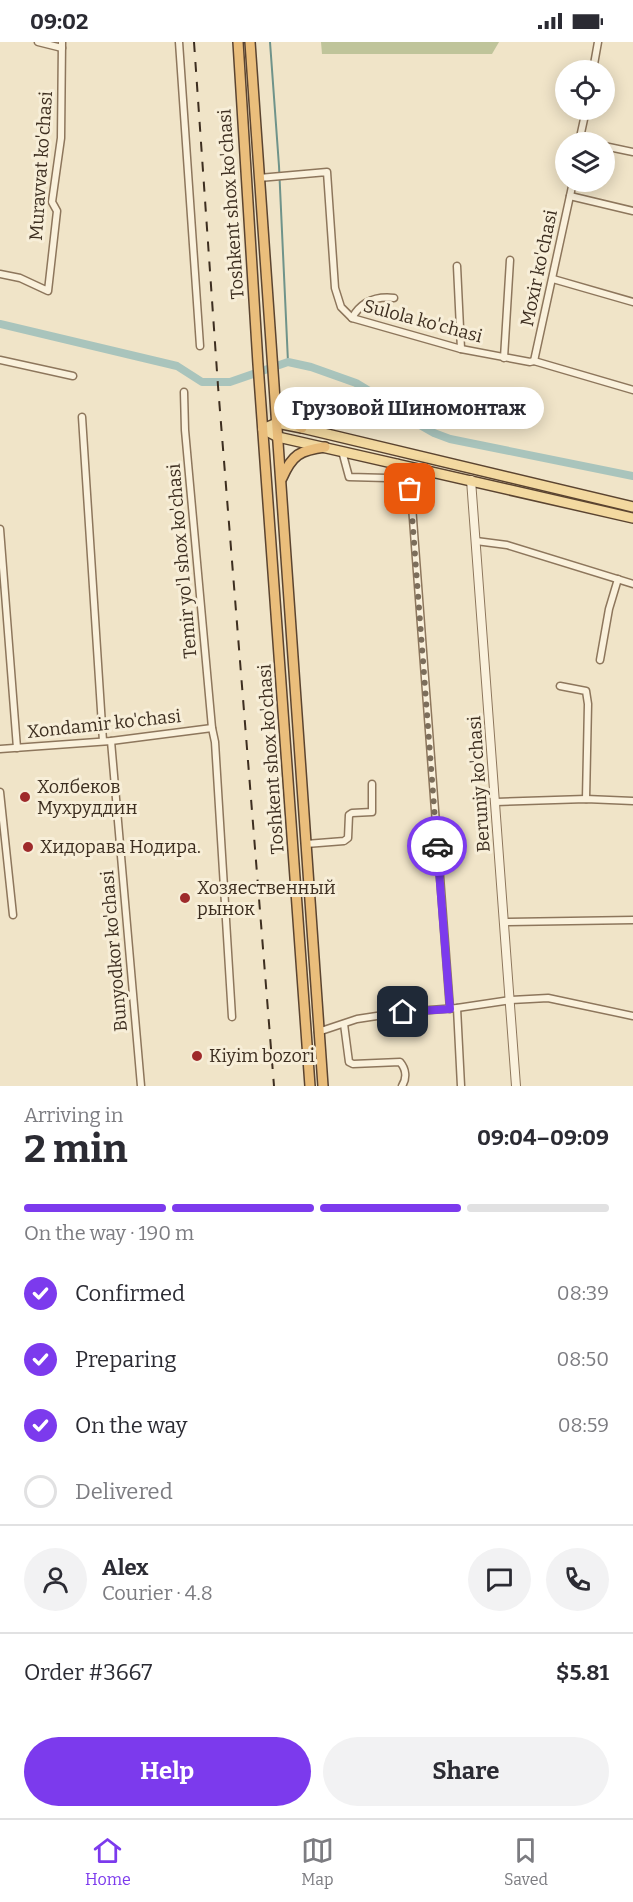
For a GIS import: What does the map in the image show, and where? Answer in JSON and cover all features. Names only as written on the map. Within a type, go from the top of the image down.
[{"type":"highway","name":"Toshkent shox ko'chasi","points":[[238,42],[258,364],[310,1086]]},
{"type":"highway","name":"Toshkent shox ko'chasi","points":[[250,42],[323,1086]]},
{"type":"highway","points":[[275,399],[285,417],[302,428]]},
{"type":"highway","points":[[268,483],[274,476],[281,480],[288,465],[297,455],[310,449],[325,447]]},
{"type":"main road","points":[[263,429],[277,423],[302,428],[633,507]]},
{"type":"main road","points":[[263,429],[278,437],[633,518]]},
{"type":"street","points":[[38,42],[62,45]]},
{"type":"street","points":[[178,42],[200,346]]},
{"type":"street","points":[[595,60],[598,42]]},
{"type":"street","name":"Muravvat ko'chasi","points":[[0,274],[20,278],[48,291],[57,211],[52,202],[61,138],[62,45]]},
{"type":"street","points":[[615,148],[633,152]]},
{"type":"street","name":"Sulola ko'chasi","points":[[259,178],[327,172],[335,288],[341,307],[352,318],[461,349],[504,358],[534,361],[633,390]]},
{"type":"street","name":"Moxir ko'chasi","points":[[534,361],[571,192]]},
{"type":"street","points":[[570,196],[633,212]]},
{"type":"street","points":[[504,358],[510,260]]},
{"type":"street","points":[[457,266],[461,349]]},
{"type":"street","points":[[553,279],[633,302]]},
{"type":"street","points":[[352,318],[357,310],[368,302],[386,297],[394,298]]},
{"type":"street","points":[[0,360],[73,376]]},
{"type":"street","name":"Temir yo'l shox ko'chasi","points":[[184,392],[185,430],[215,742],[232,1017]]},
{"type":"street","points":[[82,417],[103,741]]},
{"type":"street","points":[[342,450],[348,477],[387,478],[398,464]]},
{"type":"street","points":[[409,466],[461,1086]]},
{"type":"street","name":"Beruniy ko'chasi","points":[[471,480],[516,1086]]},
{"type":"street","points":[[0,529],[17,748]]},
{"type":"street","points":[[476,541],[507,545],[633,584]]},
{"type":"street","points":[[600,660],[609,609],[618,579]]},
{"type":"street","points":[[560,686],[586,691],[588,704],[586,799]]},
{"type":"street","name":"Xondamir ko'chasi","points":[[0,749],[111,741],[212,728]]},
{"type":"street","name":"Bunyodkor ko'chasi","points":[[111,741],[141,1086]]},
{"type":"street","points":[[306,844],[344,841],[348,838],[349,815],[372,812],[372,784]]},
{"type":"street","points":[[0,792],[13,915]]},
{"type":"street","points":[[496,802],[586,799],[633,801]]},
{"type":"street","points":[[504,922],[633,920]]},
{"type":"street","points":[[318,1032],[357,1019],[403,1012],[454,1009],[511,1000],[548,998],[633,1016]]},
{"type":"street","points":[[344,1024],[349,1062],[353,1064],[400,1062],[404,1066],[406,1077],[402,1086]]},
{"type":"green space","points":[[321,42],[499,42],[492,54],[322,54]]},
{"type":"waterway","points":[[270,42],[279,166],[288,362]]},
{"type":"waterway","points":[[0,324],[177,366],[202,382],[230,382],[288,362],[311,367],[356,383],[413,421],[450,439],[633,476]]},
{"type":"railway","points":[[194,42],[218,386],[274,1086]]},
{"type":"way so far","points":[[410,489],[437,846]]},
{"type":"place","name":"Грузовой Шиномонтаж","points":[[410,489]]},
{"type":"place","name":"Холбеков Мухруддин","points":[[25,797]]},
{"type":"place","name":"Хидорава Нодира.","points":[[28,847]]},
{"type":"place","name":"Хозяественный рынок","points":[[185,898]]},
{"type":"place","name":"Kiyim bozori","points":[[197,1056]]},
{"type":"route","points":[[403,1012],[450,1009],[437,846]]}]
